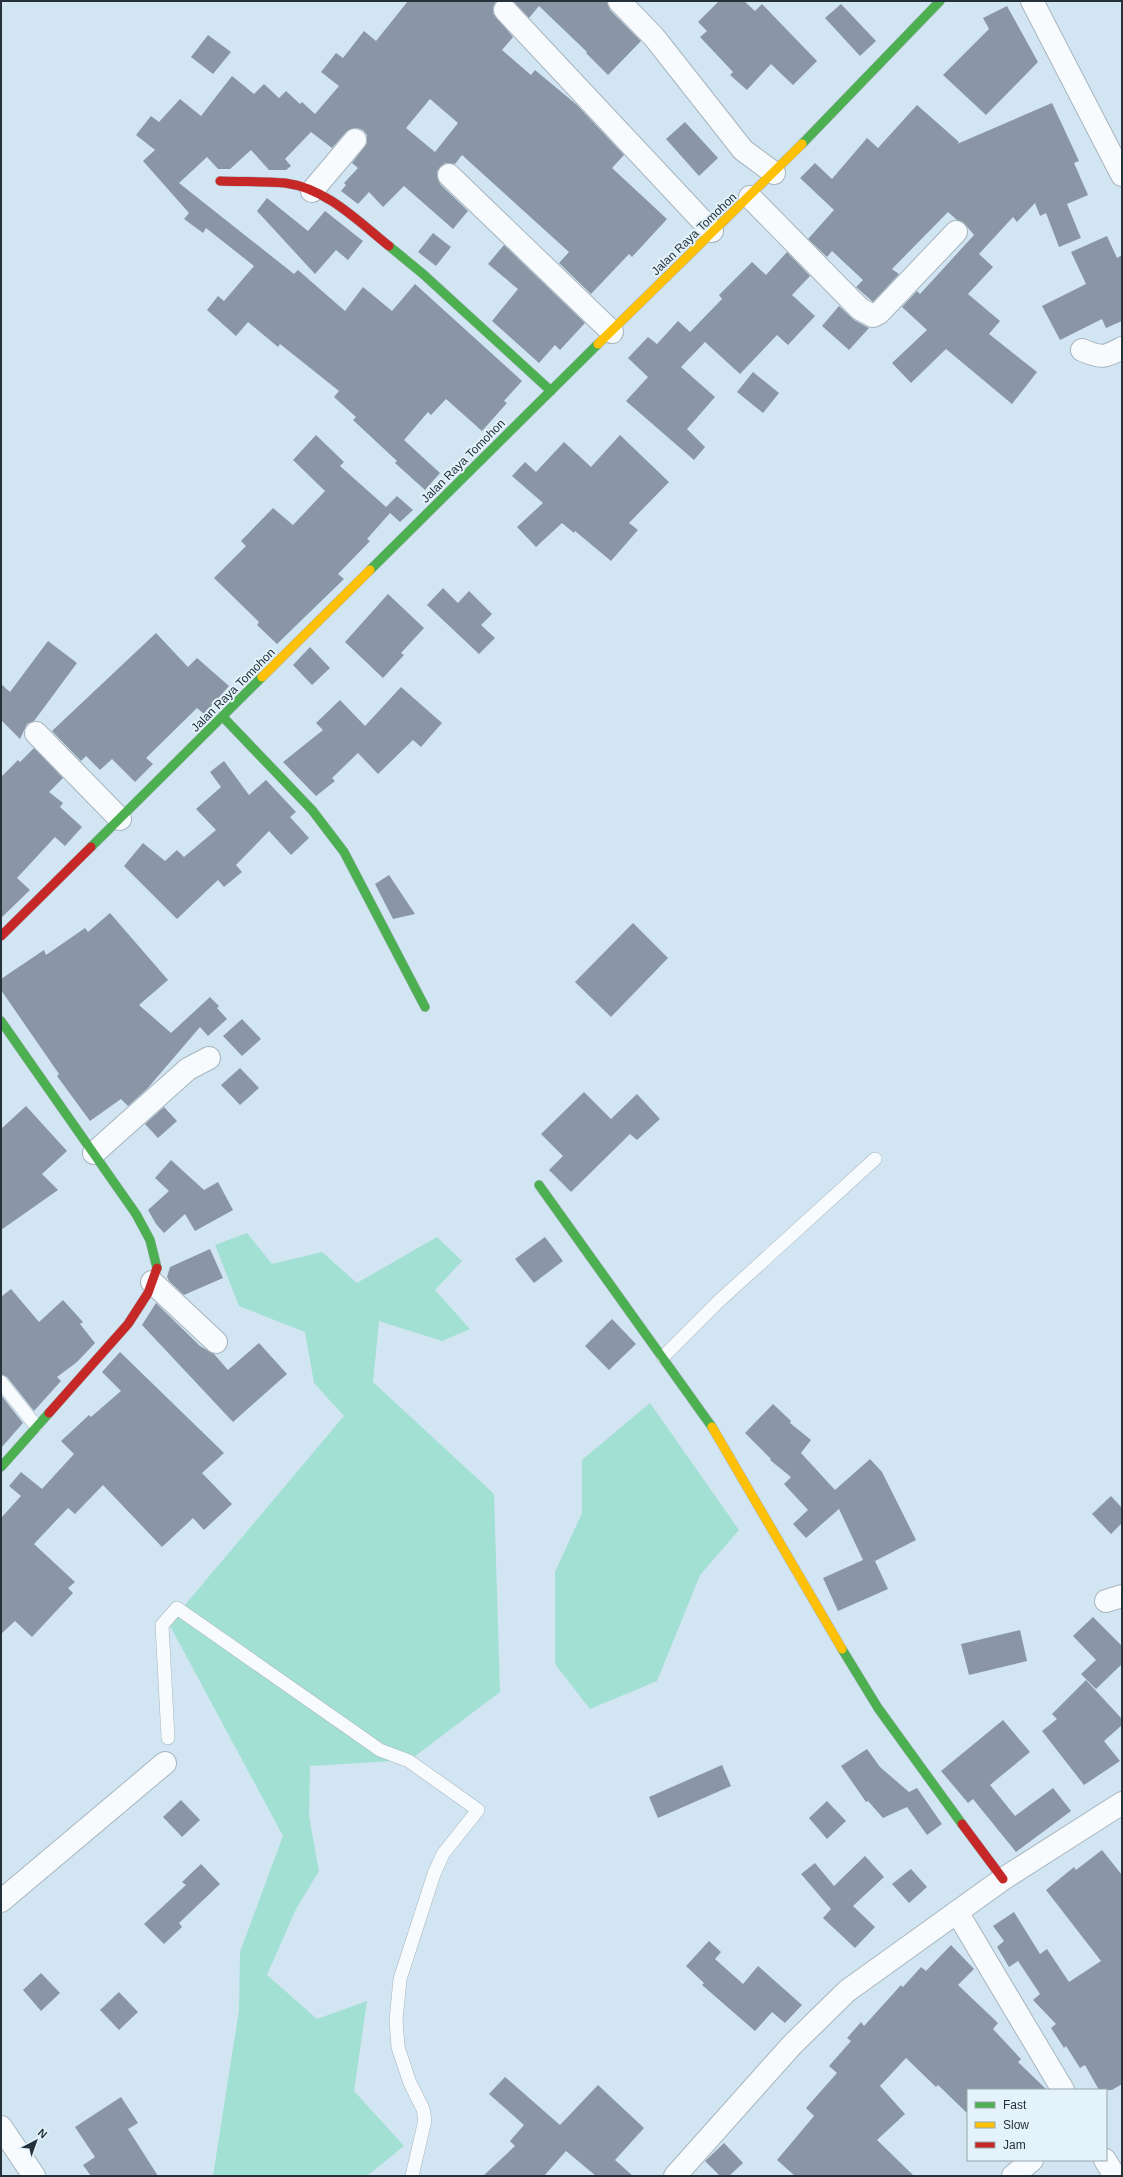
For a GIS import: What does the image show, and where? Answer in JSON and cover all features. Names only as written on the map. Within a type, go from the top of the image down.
[{"type":"main road","name":"Jalan Raya Tomohon","points":[[1,936],[612,332],[712,231],[750,197],[940,1]]},
{"type":"main road","points":[[220,181],[286,183],[312,191],[337,203],[376,234],[434,284],[551,391]]},
{"type":"main road","points":[[223,717],[312,810],[344,852],[425,1007]]},
{"type":"main road","points":[[1,1021],[136,1214],[150,1240],[158,1266],[148,1293],[128,1324],[1,1467]]},
{"type":"main road","points":[[539,1186],[713,1428],[818,1610],[878,1708],[1003,1879]]},
{"type":"street","points":[[619,1],[654,37],[743,150],[774,173]]},
{"type":"street","points":[[1032,1],[1122,175]]},
{"type":"street","points":[[505,10],[712,231]]},
{"type":"street","points":[[312,191],[355,140]]},
{"type":"street","points":[[449,175],[612,332]]},
{"type":"street","points":[[750,197],[860,309],[873,316],[879,314],[956,232]]},
{"type":"street","points":[[1082,350],[1098,357],[1108,356],[1122,348]]},
{"type":"street","points":[[36,733],[120,819]]},
{"type":"street","points":[[94,1153],[188,1069],[209,1058]]},
{"type":"street","points":[[152,1282],[216,1342]]},
{"type":"street","points":[[1,1902],[166,1763]]},
{"type":"street","points":[[675,2176],[792,2045],[847,1991],[1003,1879],[1122,1803]]},
{"type":"street","points":[[957,1912],[1062,2089]]},
{"type":"street","points":[[1,2127],[34,2176]]},
{"type":"street","points":[[1013,2176],[1031,2161]]},
{"type":"street","points":[[1106,2161],[1115,2176]]},
{"type":"lane","points":[[663,1357],[719,1301],[875,1159]]},
{"type":"lane","points":[[1,1382],[36,1426]]},
{"type":"lane","points":[[168,1738],[162,1625],[177,1608],[380,1750],[409,1761],[478,1810],[443,1854],[434,1874],[400,1979],[396,2020],[398,2048],[410,2083],[423,2109],[425,2120],[412,2176]]},
{"type":"shaded area","points":[[247,1233],[272,1264],[322,1252],[357,1283],[437,1237],[462,1261],[435,1290],[470,1329],[442,1341],[379,1321],[373,1382],[494,1494],[500,1692],[410,1760],[310,1766],[309,1816],[319,1871],[296,1909],[267,1975],[317,2019],[367,2001],[354,2091],[404,2146],[367,2176],[213,2176],[239,2010],[240,1952],[283,1836],[169,1624],[344,1416],[314,1383],[305,1332],[239,1306],[215,1245]]},
{"type":"shaded area","points":[[650,1403],[739,1530],[700,1575],[657,1681],[590,1709],[555,1664],[555,1572],[582,1513],[582,1460]]},
{"type":"building","points":[[408,1],[496,1],[493,7],[493,13],[513,37],[502,50],[531,75],[535,70],[577,105],[624,155],[612,168],[667,219],[632,257],[629,254],[591,294],[559,263],[569,252],[462,155],[455,164],[445,163],[437,172],[440,184],[468,211],[453,229],[404,186],[383,207],[369,192],[358,204],[341,191],[346,185],[344,183],[358,168],[352,163],[367,143],[367,135],[363,130],[357,128],[346,132],[332,148],[311,132],[285,159],[291,166],[286,170],[269,170],[251,150],[230,169],[218,169],[207,157],[179,183],[294,274],[298,270],[345,311],[363,287],[392,311],[415,284],[522,381],[504,401],[507,403],[482,431],[446,399],[431,415],[428,412],[404,440],[440,473],[425,490],[395,463],[397,461],[353,420],[356,417],[334,397],[339,391],[280,344],[278,347],[248,322],[236,336],[207,310],[218,296],[224,301],[254,266],[206,228],[203,233],[184,219],[189,213],[143,161],[155,150],[136,135],[151,116],[159,122],[180,99],[201,116],[232,76],[254,94],[264,84],[279,98],[286,91],[300,104],[302,102],[315,114],[339,86],[321,72],[336,53],[343,58],[364,31],[376,41]],"holes":[[[430,99],[458,123],[435,152],[406,128]]]},
{"type":"building","points":[[513,1],[607,1],[610,10],[641,41],[608,75],[586,53],[587,52],[539,6],[529,18]]},
{"type":"building","points":[[719,1],[744,1],[755,11],[762,4],[817,61],[793,85],[771,64],[747,90],[730,75],[733,72],[700,37],[707,31],[698,22]]},
{"type":"building","points":[[841,4],[876,41],[860,56],[825,18]]},
{"type":"building","points":[[1007,6],[1038,62],[986,115],[943,75],[989,29],[983,18]]},
{"type":"building","points":[[208,35],[231,52],[213,74],[191,57]]},
{"type":"building","points":[[1052,103],[1079,161],[1074,163],[1088,195],[1067,204],[1081,238],[1059,247],[1046,213],[1040,216],[1035,203],[1017,222],[1013,217],[979,254],[993,267],[968,294],[1000,321],[989,334],[1037,372],[1012,404],[946,349],[911,383],[892,363],[927,330],[902,307],[917,291],[920,294],[974,235],[964,223],[957,220],[948,212],[892,269],[899,274],[873,302],[856,287],[863,280],[832,251],[827,257],[808,239],[834,210],[800,178],[815,163],[832,179],[867,138],[878,148],[917,105],[959,142],[957,144]]},
{"type":"building","points":[[685,122],[718,158],[699,176],[666,139]]},
{"type":"building","points":[[267,198],[308,231],[325,211],[363,241],[348,260],[336,250],[315,274],[257,211]]},
{"type":"building","points":[[433,233],[451,247],[436,266],[418,252]]},
{"type":"building","points":[[1107,236],[1117,258],[1122,255],[1122,321],[1106,328],[1102,319],[1060,340],[1042,306],[1086,284],[1071,252]]},
{"type":"building","points":[[504,245],[585,323],[560,350],[555,345],[539,363],[492,321],[518,289],[488,264]]},
{"type":"building","points":[[787,252],[810,276],[792,295],[815,316],[788,345],[777,335],[740,374],[705,342],[681,367],[715,397],[687,429],[705,447],[694,460],[626,401],[648,377],[628,358],[648,337],[657,344],[678,321],[690,332],[722,299],[719,295],[752,262],[766,275]]},
{"type":"building","points":[[839,306],[854,320],[869,328],[849,350],[822,326]]},
{"type":"building","points":[[753,372],[779,393],[763,413],[737,392]]},
{"type":"building","points":[[316,435],[344,462],[340,466],[386,507],[397,496],[413,510],[400,522],[390,513],[367,539],[370,541],[338,574],[344,579],[277,644],[257,625],[259,622],[214,578],[246,546],[241,541],[273,508],[293,525],[325,491],[293,460]]},
{"type":"building","points":[[620,435],[669,482],[629,523],[638,530],[611,561],[575,531],[574,533],[562,523],[536,547],[517,527],[543,503],[512,476],[525,462],[536,472],[564,442],[591,467]]},
{"type":"building","points":[[443,588],[458,603],[469,591],[492,614],[481,625],[495,638],[479,654],[427,605]]},
{"type":"building","points":[[388,594],[424,628],[401,653],[404,655],[383,678],[345,642]]},
{"type":"building","points":[[156,633],[188,667],[197,658],[229,686],[204,714],[197,708],[146,758],[153,764],[135,782],[112,759],[100,770],[86,756],[81,761],[52,731]]},
{"type":"building","points":[[48,641],[77,663],[34,721],[27,724],[20,739],[1,720],[1,684],[10,692]]},
{"type":"building","points":[[310,647],[330,668],[312,685],[293,665]]},
{"type":"building","points":[[401,687],[442,723],[421,747],[413,740],[378,774],[358,753],[332,778],[335,781],[316,796],[283,762],[323,730],[316,723],[340,700],[365,726]]},
{"type":"building","points":[[34,748],[63,778],[49,792],[63,803],[60,807],[82,827],[65,846],[55,837],[17,878],[30,890],[1,918],[1,777],[18,760],[20,762]]},
{"type":"building","points":[[224,761],[249,795],[266,780],[296,812],[290,817],[309,838],[291,855],[269,831],[236,865],[242,872],[224,887],[218,880],[177,919],[124,866],[143,843],[165,861],[177,850],[184,857],[216,830],[196,809],[221,787],[210,772]]},
{"type":"building","points":[[389,875],[415,914],[393,919],[375,884]]},
{"type":"building","points":[[110,913],[168,980],[139,1005],[171,1033],[210,997],[219,1006],[217,1008],[227,1019],[208,1036],[200,1027],[147,1089],[128,1106],[121,1099],[90,1121],[57,1076],[59,1074],[1,990],[1,979],[44,950],[46,955],[85,928],[88,932]]},
{"type":"building","points":[[633,923],[668,958],[611,1017],[575,982]]},
{"type":"building","points":[[242,1019],[261,1039],[242,1056],[223,1036]]},
{"type":"building","points":[[240,1068],[259,1088],[240,1105],[221,1085]]},
{"type":"building","points":[[584,1092],[611,1119],[637,1094],[660,1119],[637,1140],[630,1134],[571,1192],[549,1170],[563,1156],[541,1134]]},
{"type":"building","points":[[26,1106],[67,1151],[42,1174],[58,1190],[1,1230],[1,1129]]},
{"type":"building","points":[[164,1107],[177,1121],[158,1138],[145,1124]]},
{"type":"building","points":[[171,1160],[204,1190],[218,1182],[233,1210],[195,1231],[185,1214],[164,1233],[156,1224],[148,1210],[169,1191],[155,1178]]},
{"type":"building","points":[[545,1237],[563,1261],[534,1283],[515,1259]]},
{"type":"building","points":[[210,1249],[223,1278],[184,1295],[169,1281],[167,1277],[170,1267]]},
{"type":"building","points":[[11,1289],[39,1322],[63,1300],[83,1322],[80,1324],[95,1343],[77,1362],[57,1377],[61,1381],[34,1411],[7,1377],[1,1374],[1,1297]]},
{"type":"building","points":[[156,1303],[200,1346],[214,1354],[228,1370],[259,1343],[287,1374],[233,1422],[142,1325]]},
{"type":"building","points":[[612,1319],[636,1344],[609,1370],[585,1346]]},
{"type":"building","points":[[120,1352],[224,1453],[202,1473],[232,1504],[204,1530],[193,1518],[162,1547],[103,1485],[75,1514],[68,1508],[34,1544],[75,1582],[68,1588],[73,1593],[32,1637],[15,1621],[1,1634],[1,1518],[21,1496],[9,1486],[21,1472],[42,1489],[74,1454],[61,1441],[89,1415],[91,1417],[121,1391],[102,1372]]},
{"type":"building","points":[[1,1395],[23,1423],[1,1448]]},
{"type":"building","points":[[773,1404],[791,1421],[790,1423],[811,1440],[801,1453],[835,1490],[870,1459],[882,1472],[916,1540],[875,1561],[888,1589],[838,1611],[823,1578],[863,1560],[839,1509],[806,1538],[793,1524],[808,1510],[784,1484],[791,1477],[770,1460],[771,1459],[745,1433]]},
{"type":"building","points":[[1111,1496],[1122,1508],[1122,1523],[1111,1534],[1092,1514]]},
{"type":"building","points":[[1093,1617],[1122,1646],[1122,1664],[1096,1689],[1081,1674],[1096,1660],[1073,1636]]},
{"type":"building","points":[[1020,1630],[1027,1661],[969,1675],[961,1644]]},
{"type":"building","points":[[1086,1680],[1122,1719],[1122,1725],[1104,1741],[1120,1761],[1084,1785],[1042,1731],[1057,1719],[1052,1714]]},
{"type":"building","points":[[1003,1720],[1030,1752],[990,1785],[1015,1816],[1053,1788],[1071,1811],[1016,1852],[973,1799],[968,1803],[941,1771]]},
{"type":"building","points":[[867,1749],[880,1767],[909,1792],[917,1788],[942,1824],[927,1835],[907,1807],[883,1818],[868,1801],[866,1802],[841,1766]]},
{"type":"building","points":[[722,1765],[731,1786],[658,1818],[649,1797]]},
{"type":"building","points":[[181,1800],[200,1820],[182,1837],[163,1817]]},
{"type":"building","points":[[827,1801],[846,1821],[827,1839],[809,1818]]},
{"type":"building","points":[[1102,1850],[1122,1875],[1122,2084],[1112,2090],[1098,2089],[1085,2065],[1080,2068],[1066,2046],[1064,2048],[1051,2028],[1056,2024],[1033,2000],[1040,1994],[1018,1961],[1009,1967],[997,1947],[1004,1941],[993,1926],[1014,1912],[1040,1954],[1047,1949],[1069,1982],[1101,1961],[1046,1890],[1074,1867],[1076,1870]]},
{"type":"building","points":[[865,1856],[884,1877],[853,1906],[875,1927],[855,1948],[823,1918],[831,1909],[801,1874],[815,1863],[834,1886]]},
{"type":"building","points":[[201,1864],[220,1884],[179,1923],[182,1927],[164,1944],[144,1924],[186,1885],[182,1882]]},
{"type":"building","points":[[911,1869],[927,1887],[909,1903],[892,1884]]},
{"type":"building","points":[[709,1941],[721,1952],[715,1959],[743,1984],[758,1966],[802,2005],[785,2023],[772,2012],[755,2031],[702,1985],[704,1983],[686,1966]]},
{"type":"building","points":[[951,1945],[974,1969],[958,1985],[998,2023],[993,2029],[1021,2059],[1018,2062],[1046,2089],[967,2089],[967,2113],[938,2085],[936,2087],[906,2058],[880,2086],[905,2114],[877,2140],[914,2176],[795,2176],[777,2160],[814,2116],[806,2108],[837,2073],[829,2066],[851,2041],[847,2038],[861,2022],[864,2026],[901,1985],[903,1987],[921,1967],[926,1971]]},
{"type":"building","points":[[41,1973],[60,1993],[41,2011],[23,1990]]},
{"type":"building","points":[[119,1992],[138,2012],[119,2030],[100,2010]]},
{"type":"building","points":[[505,2077],[560,2125],[598,2085],[644,2128],[615,2160],[633,2176],[596,2176],[566,2151],[544,2176],[483,2176],[515,2146],[510,2141],[524,2125],[489,2094]]},
{"type":"building","points":[[121,2097],[138,2123],[128,2129],[158,2176],[91,2176],[83,2165],[95,2157],[75,2127]]},
{"type":"building","points":[[724,2143],[743,2163],[729,2176],[720,2176],[705,2161]]},
{"type":"traffic: fast","points":[[802,144],[940,1]]},
{"type":"traffic: fast","points":[[389,246],[423,274],[551,391]]},
{"type":"traffic: fast","points":[[370,570],[598,344]]},
{"type":"traffic: fast","points":[[91,847],[262,677]]},
{"type":"traffic: fast","points":[[223,717],[312,810],[344,852],[425,1007]]},
{"type":"traffic: fast","points":[[1,1021],[136,1214],[150,1240],[157,1268]]},
{"type":"traffic: fast","points":[[539,1185],[712,1427]]},
{"type":"traffic: fast","points":[[1,1467],[49,1413]]},
{"type":"traffic: fast","points":[[842,1649],[878,1708],[962,1824]]},
{"type":"traffic: slow","points":[[598,344],[802,144]]},
{"type":"traffic: slow","points":[[262,677],[370,570]]},
{"type":"traffic: slow","points":[[712,1427],[842,1649]]},
{"type":"traffic: jam","points":[[220,181],[285,183],[314,191],[341,207],[389,246]]},
{"type":"traffic: jam","points":[[1,936],[91,847]]},
{"type":"traffic: jam","points":[[49,1413],[128,1324],[148,1293],[157,1268]]},
{"type":"traffic: jam","points":[[962,1824],[1003,1879]]}]
